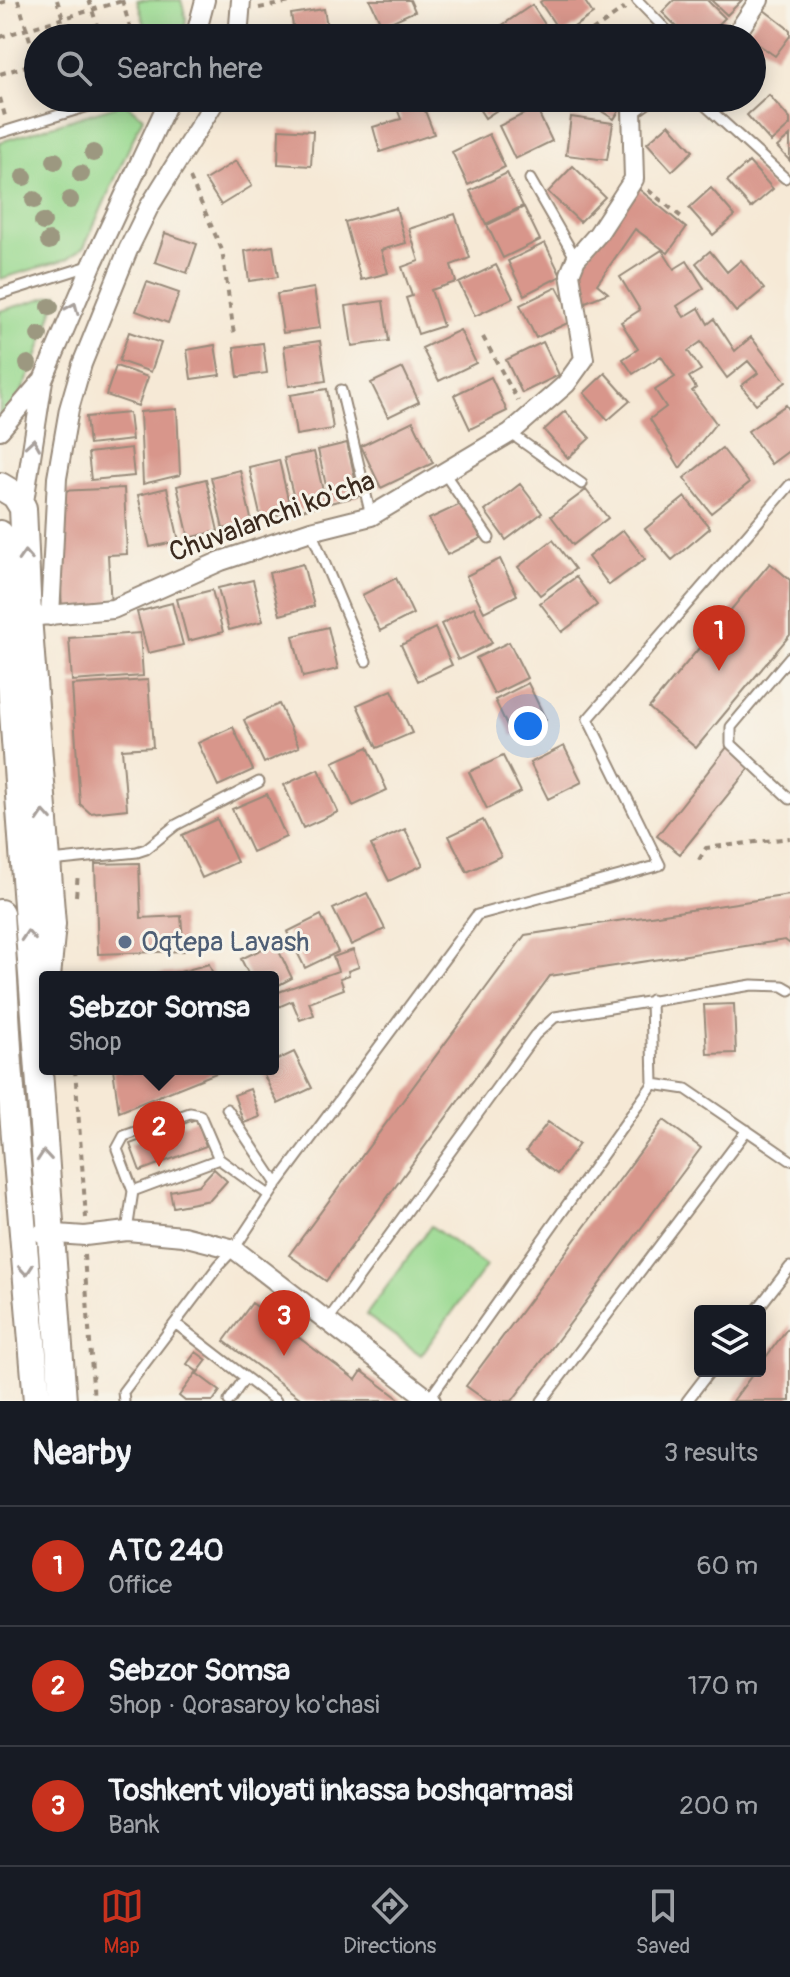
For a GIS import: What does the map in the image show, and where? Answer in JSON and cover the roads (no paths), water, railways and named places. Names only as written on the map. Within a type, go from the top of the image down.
[{"type":"main road","points":[[0,486],[15,495],[23,508],[39,616],[52,924],[48,971]]},
{"type":"main road","points":[[0,534],[63,1401]]},
{"type":"main road","points":[[0,913],[9,1065],[37,1401]]},
{"type":"main road","points":[[0,1026],[9,1065]]},
{"type":"main road","points":[[38,1070],[39,1059]]},
{"type":"street","points":[[743,24],[759,0]]},
{"type":"street","points":[[198,24],[202,3]]},
{"type":"street","points":[[23,508],[43,380],[92,265],[163,112]]},
{"type":"street","points":[[39,616],[63,440],[82,364],[128,250],[149,207],[209,112]]},
{"type":"street","points":[[576,259],[598,234],[634,179],[632,112]]},
{"type":"street","name":"Chuvalanchi ko'cha","points":[[39,616],[113,609],[221,561],[311,531],[371,516],[510,433],[566,384],[584,359],[571,287],[570,274],[576,259]]},
{"type":"street","points":[[0,430],[43,380]]},
{"type":"street","points":[[23,1234],[51,1232],[85,1236],[127,1231],[183,1236],[234,1249],[430,1400]]},
{"type":"lane","points":[[637,0],[660,24]]},
{"type":"lane","points":[[0,133],[69,112]]},
{"type":"lane","points":[[712,112],[785,178]]},
{"type":"lane","points":[[530,179],[576,259]]},
{"type":"lane","points":[[0,294],[92,265]]},
{"type":"lane","points":[[341,390],[371,516]]},
{"type":"lane","points":[[510,433],[582,484]]},
{"type":"lane","points":[[444,473],[489,538]]},
{"type":"lane","points":[[124,1401],[123,1392],[234,1249],[277,1184],[477,915],[660,865],[588,719],[790,485]]},
{"type":"lane","points":[[311,531],[366,661]]},
{"type":"lane","points":[[790,657],[731,727],[729,735],[731,744],[790,799]]},
{"type":"lane","points":[[47,862],[146,849],[176,825],[259,782]]},
{"type":"lane","points":[[328,1320],[535,1035],[555,1017],[752,985],[783,986],[790,990]]},
{"type":"lane","points":[[430,1400],[653,1084],[651,1000]]},
{"type":"lane","points":[[653,1084],[686,1089],[790,1160]]},
{"type":"lane","points":[[227,1109],[277,1184]]},
{"type":"lane","points":[[127,1231],[133,1191],[117,1149],[124,1136],[190,1113],[200,1115],[219,1159],[269,1195]]},
{"type":"lane","points":[[542,1401],[747,1130]]},
{"type":"lane","points":[[133,1191],[219,1159]]},
{"type":"lane","points":[[761,1305],[790,1267]]},
{"type":"lane","points":[[175,1323],[276,1401]]},
{"type":"lane","points":[[687,1401],[705,1377]]},
{"type":"lane","points":[[229,1401],[245,1378]]},
{"type":"place","name":"АТС 240","points":[[719,671]]},
{"type":"place","name":"Oqtepa Lavash","points":[[125,942]]},
{"type":"place","name":"Sebzor Somsa","points":[[159,1167]]},
{"type":"place","name":"Toshkent viloyati inkassa boshqarmasi","points":[[284,1356]]}]
